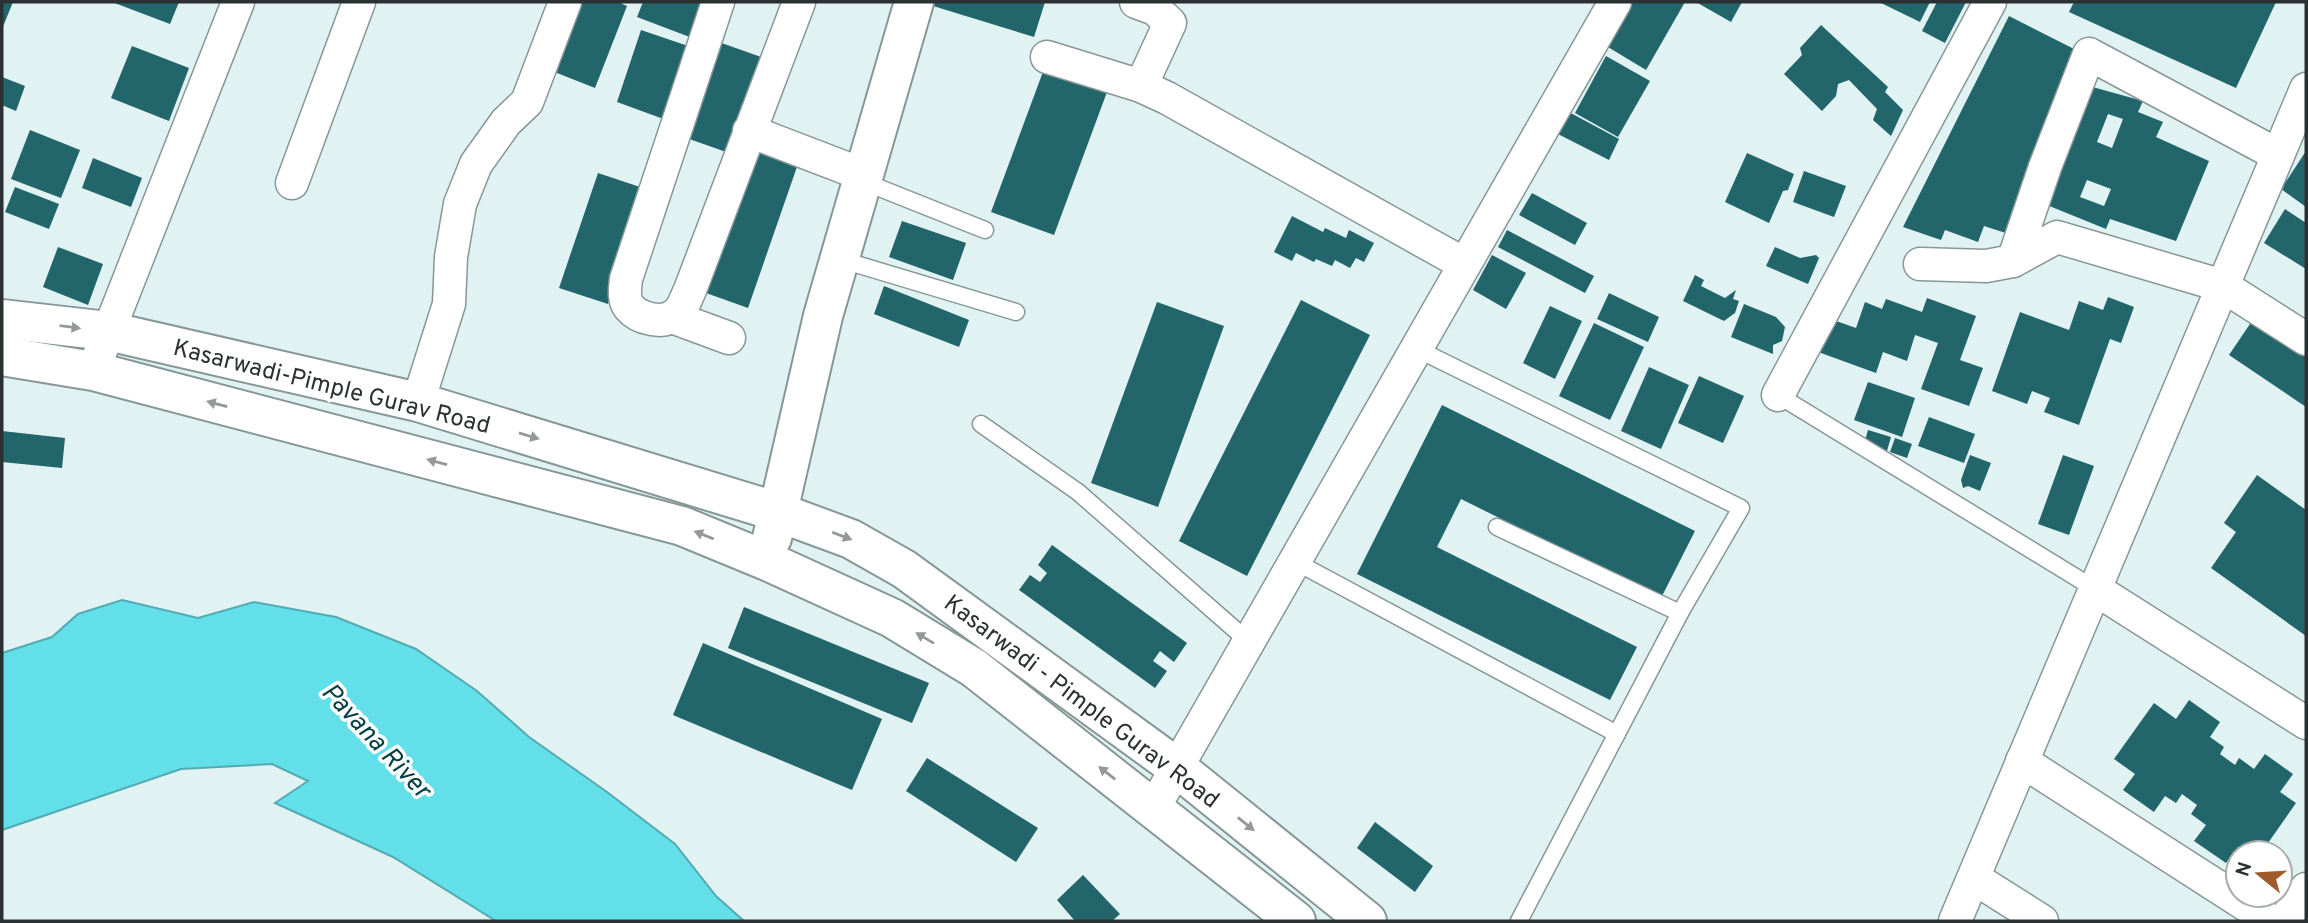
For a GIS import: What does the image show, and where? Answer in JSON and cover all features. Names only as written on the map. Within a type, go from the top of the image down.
[{"type":"street","points":[[93,371],[238,2]]},
{"type":"street","points":[[292,183],[359,2]]},
{"type":"street","points":[[418,402],[449,303],[451,257],[460,204],[475,164],[506,122],[527,102],[565,2]]},
{"type":"street","points":[[718,2],[626,279],[625,299],[629,307],[642,316],[651,319],[673,317],[729,338]]},
{"type":"street","points":[[673,317],[679,312],[690,290],[799,2]]},
{"type":"street","points":[[767,561],[823,316],[914,2]]},
{"type":"street","points":[[1136,2],[1155,9],[1170,23],[1141,86]]},
{"type":"street","points":[[1153,809],[1615,2]]},
{"type":"street","points":[[1779,395],[1990,2]]},
{"type":"street","points":[[2013,261],[2045,167],[2089,54],[2278,155]]},
{"type":"street","points":[[1048,57],[1141,86],[1167,98],[1464,264]]},
{"type":"street","points":[[1955,921],[2305,96]]},
{"type":"street","points":[[749,131],[863,178]]},
{"type":"street","points":[[1920,264],[1986,266],[2013,261],[2057,237],[2223,286],[2306,339]]},
{"type":"street","name":"Kasarwadi-Pimple Gurav Road","points":[[2,319],[108,331],[418,402],[778,512]]},
{"type":"street","name":"Kasarwadi-Pimple Gurav Road","points":[[2,356],[93,371],[682,526],[767,561]]},
{"type":"street","name":"Kasarwadi - Pimple Gurav Road","points":[[778,512],[851,539],[904,569],[1176,767],[1367,921]]},
{"type":"street","name":"Kasarwadi - Pimple Gurav Road","points":[[767,561],[892,618],[974,668],[1296,921]]},
{"type":"street","points":[[2095,589],[2306,723]]},
{"type":"street","points":[[2022,761],[2271,921]]},
{"type":"street","points":[[1974,878],[2042,921]]},
{"type":"street","points":[[2284,921],[2306,889]]},
{"type":"lane","points":[[863,178],[985,230]]},
{"type":"lane","points":[[839,259],[1016,312]]},
{"type":"lane","points":[[1415,348],[1741,508],[1679,613],[1520,921]]},
{"type":"lane","points":[[1779,395],[2095,589]]},
{"type":"lane","points":[[981,424],[1078,492],[1248,641]]},
{"type":"lane","points":[[1497,527],[1679,613]]},
{"type":"lane","points":[[1294,561],[1617,734]]},
{"type":"water","name":"Pavana River","points":[[122,600],[198,618],[254,602],[336,617],[416,649],[477,691],[529,737],[675,844],[716,896],[744,921],[496,921],[393,857],[275,803],[308,781],[272,764],[181,769],[2,830],[2,653],[52,637],[78,614]]},
{"type":"building","points":[[2,2],[13,2],[2,29]]},
{"type":"building","points":[[112,2],[179,2],[170,24]]},
{"type":"building","points":[[573,2],[618,2],[627,6],[595,88],[547,69]]},
{"type":"building","points":[[643,2],[707,2],[695,39],[637,17]]},
{"type":"building","points":[[920,2],[1045,2],[1034,37]]},
{"type":"building","points":[[1629,2],[1685,2],[1646,70],[1603,44]]},
{"type":"building","points":[[1696,2],[1742,2],[1731,22]]},
{"type":"building","points":[[1879,2],[1930,2],[1920,22]]},
{"type":"building","points":[[1937,2],[1966,2],[1945,43],[1922,31]]},
{"type":"building","points":[[2074,2],[2276,2],[2236,88],[2069,12]]},
{"type":"building","points":[[2009,16],[2080,52],[2009,234],[1984,226],[1978,242],[1945,230],[1941,240],[1903,227]]},
{"type":"building","points":[[1821,25],[1888,87],[1885,92],[1903,110],[1891,136],[1873,120],[1877,109],[1849,80],[1838,84],[1836,96],[1822,111],[1784,74],[1802,55],[1800,48]]},
{"type":"building","points":[[641,30],[694,48],[669,121],[617,102]]},
{"type":"building","points":[[713,40],[764,58],[729,153],[678,135]]},
{"type":"building","points":[[132,46],[189,68],[169,121],[111,98]]},
{"type":"building","points":[[1606,56],[1650,81],[1618,137],[1575,113]]},
{"type":"building","points":[[1044,69],[1107,92],[1054,235],[991,212]]},
{"type":"building","points":[[2,77],[25,86],[16,111],[2,105]]},
{"type":"building","points":[[2089,86],[2143,101],[2138,112],[2163,122],[2156,137],[2209,161],[2176,241],[2110,219],[2106,229],[2042,203]],"holes":[[[2108,114],[2123,119],[2112,148],[2097,142]],[[2087,180],[2111,189],[2104,206],[2080,197]]]},
{"type":"building","points":[[1567,111],[1619,139],[1609,160],[1556,133]]},
{"type":"building","points":[[30,130],[80,150],[61,198],[11,179]]},
{"type":"building","points":[[757,146],[799,161],[748,308],[706,293]]},
{"type":"building","points":[[2306,151],[2306,207],[2281,189]]},
{"type":"building","points":[[1747,153],[1794,174],[1769,223],[1725,202]]},
{"type":"building","points":[[93,158],[142,178],[131,207],[82,188]]},
{"type":"building","points":[[1804,171],[1846,186],[1834,217],[1793,202]]},
{"type":"building","points":[[598,173],[646,189],[608,304],[559,288]]},
{"type":"building","points":[[15,187],[59,204],[49,229],[5,212]]},
{"type":"building","points":[[1532,193],[1587,223],[1575,245],[1519,215]]},
{"type":"building","points":[[2285,209],[2306,223],[2306,269],[2264,243]]},
{"type":"building","points":[[1292,216],[1323,232],[1325,228],[1346,238],[1349,230],[1374,243],[1364,262],[1356,258],[1350,268],[1335,260],[1332,266],[1316,259],[1314,262],[1296,253],[1292,261],[1274,252]]},
{"type":"building","points":[[902,221],[966,243],[953,280],[889,257]]},
{"type":"building","points":[[1507,230],[1594,276],[1585,293],[1498,247]]},
{"type":"building","points":[[58,247],[103,264],[88,305],[43,287]]},
{"type":"building","points":[[1775,247],[1800,258],[1816,255],[1819,258],[1808,284],[1766,266]]},
{"type":"building","points":[[1492,255],[1526,273],[1506,309],[1473,290]]},
{"type":"building","points":[[1695,275],[1704,280],[1701,286],[1725,298],[1736,290],[1733,299],[1739,301],[1735,313],[1724,321],[1683,301]]},
{"type":"building","points":[[884,286],[969,320],[959,347],[874,314]]},
{"type":"building","points":[[1609,293],[1659,317],[1648,342],[1597,319]]},
{"type":"building","points":[[2108,297],[2134,307],[2121,343],[2110,339],[2079,425],[2044,412],[2050,398],[2032,391],[2027,404],[1992,391],[2020,312],[2069,330],[2079,301],[2103,310]]},
{"type":"building","points":[[1927,298],[1976,316],[1960,360],[1983,368],[1969,406],[1921,389],[1938,343],[1915,335],[1907,361],[1883,352],[1876,373],[1810,349],[1822,316],[1856,328],[1865,302],[1882,309],[1886,299],[1922,312]]},
{"type":"building","points":[[1301,300],[1370,335],[1247,576],[1179,541]]},
{"type":"building","points":[[1157,302],[1224,326],[1158,507],[1091,483]]},
{"type":"building","points":[[1744,304],[1776,317],[1785,327],[1782,341],[1773,345],[1773,354],[1731,337]]},
{"type":"building","points":[[1550,306],[1582,321],[1555,379],[1523,363]]},
{"type":"building","points":[[2254,318],[2306,354],[2306,407],[2229,355]]},
{"type":"building","points":[[1594,323],[1644,347],[1610,420],[1559,396]]},
{"type":"building","points":[[1649,367],[1689,385],[1661,449],[1621,431]]},
{"type":"building","points":[[1699,376],[1744,396],[1723,443],[1678,423]]},
{"type":"building","points":[[1868,382],[1915,398],[1902,437],[1854,420]]},
{"type":"building","points":[[1442,405],[1695,531],[1661,598],[1461,499],[1437,547],[1637,647],[1610,700],[1357,574]]},
{"type":"building","points":[[1929,417],[1975,434],[1964,463],[1918,446]]},
{"type":"building","points":[[1868,430],[1891,437],[1887,451],[1864,444]]},
{"type":"building","points":[[2,431],[65,438],[62,468],[2,462]]},
{"type":"building","points":[[1895,438],[1912,444],[1907,458],[1890,452]]},
{"type":"building","points":[[1970,455],[1991,463],[1980,491],[1968,486],[1963,488],[1961,480]]},
{"type":"building","points":[[2063,455],[2094,466],[2069,535],[2038,524]]},
{"type":"building","points":[[2257,475],[2306,510],[2306,636],[2211,568],[2236,532],[2224,523]]},
{"type":"building","points":[[1052,545],[1187,643],[1174,662],[1160,651],[1153,661],[1167,671],[1155,688],[1019,590],[1030,575],[1040,582],[1047,573],[1038,565]]},
{"type":"building","points":[[744,607],[929,683],[912,723],[728,648]]},
{"type":"building","points":[[703,643],[882,719],[852,790],[673,715]]},
{"type":"building","points":[[2189,700],[2220,722],[2210,737],[2224,747],[2220,754],[2235,765],[2239,758],[2254,769],[2265,754],[2293,774],[2280,792],[2296,803],[2271,839],[2224,839],[2224,862],[2194,841],[2206,825],[2191,814],[2197,805],[2182,794],[2176,803],[2165,796],[2154,812],[2123,790],[2135,774],[2114,759],[2154,703],[2176,719]]},
{"type":"building","points":[[927,758],[1038,828],[1016,862],[906,791]]},
{"type":"building","points":[[1375,822],[1433,866],[1415,892],[1357,848]]},
{"type":"building","points":[[1083,875],[1120,914],[1112,921],[1075,921],[1057,900]]}]
